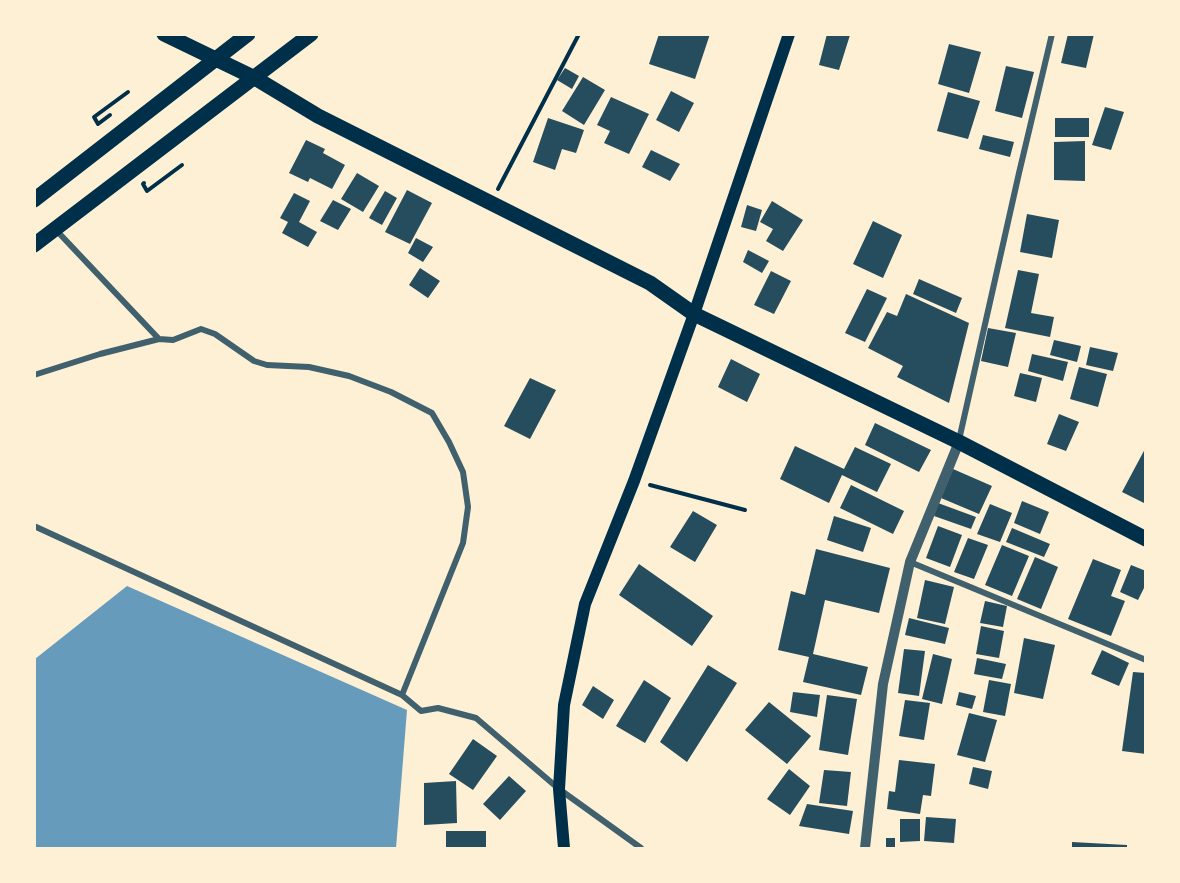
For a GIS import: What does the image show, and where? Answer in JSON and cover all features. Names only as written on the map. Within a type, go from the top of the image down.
[{"type":"main road","points":[[164,34],[255,78],[318,116],[650,283],[694,314],[959,442],[1146,539]]},
{"type":"main road","points":[[34,200],[248,34]]},
{"type":"main road","points":[[34,245],[311,34]]},
{"type":"main road","points":[[564,849],[559,789],[564,705],[585,604],[634,481],[694,314],[789,34]]},
{"type":"street","points":[[866,849],[883,684],[910,562],[959,442],[1053,34]]},
{"type":"street","points":[[56,229],[159,339]]},
{"type":"street","points":[[34,375],[100,354],[159,339],[173,340],[201,329],[215,334],[254,361],[267,365],[309,367],[349,376],[391,392],[432,413],[463,472],[468,507],[464,543],[402,695]]},
{"type":"street","points":[[34,526],[402,695],[421,711],[438,708],[476,718],[559,789],[642,849]]},
{"type":"street","points":[[910,562],[1146,660]]},
{"type":"path","points":[[491,203],[579,34]]},
{"type":"path","points":[[117,111],[98,124],[94,117],[128,92]]},
{"type":"path","points":[[152,178],[143,184],[147,191],[182,165]]},
{"type":"path","points":[[634,481],[745,510]]},
{"type":"water","points":[[127,586],[407,710],[396,848],[35,848],[35,659]]},
{"type":"building","points":[[659,34],[710,34],[695,79],[649,64]]},
{"type":"building","points":[[827,34],[850,35],[839,70],[819,65]]},
{"type":"building","points":[[1068,34],[1094,34],[1086,68],[1061,63]]},
{"type":"building","points":[[949,44],[981,52],[969,93],[938,84]]},
{"type":"building","points":[[1006,66],[1034,72],[1022,118],[995,111]]},
{"type":"building","points":[[565,68],[579,76],[572,89],[557,80]]},
{"type":"building","points":[[583,77],[605,90],[584,125],[562,111]]},
{"type":"building","points":[[671,91],[694,103],[679,132],[656,120]]},
{"type":"building","points":[[948,92],[980,101],[968,139],[937,131]]},
{"type":"building","points":[[611,97],[649,114],[629,154],[604,143],[610,131],[597,125]]},
{"type":"building","points":[[1105,107],[1124,112],[1111,150],[1092,145]]},
{"type":"building","points":[[548,118],[584,130],[576,153],[562,149],[555,170],[533,162]]},
{"type":"building","points":[[1055,118],[1089,118],[1089,137],[1055,137]]},
{"type":"building","points":[[983,135],[1014,142],[1010,157],[979,149]]},
{"type":"building","points":[[306,140],[325,149],[323,153],[345,165],[332,189],[310,178],[308,182],[289,173]]},
{"type":"building","points":[[1085,141],[1085,181],[1054,180],[1054,142]]},
{"type":"building","points":[[651,150],[680,164],[670,181],[642,167]]},
{"type":"building","points":[[357,173],[379,186],[363,212],[341,199]]},
{"type":"building","points":[[407,190],[432,203],[410,244],[385,232]]},
{"type":"building","points":[[385,191],[397,198],[382,225],[369,218]]},
{"type":"building","points":[[294,193],[310,201],[299,222],[317,232],[308,247],[282,233],[288,222],[280,218]]},
{"type":"building","points":[[333,200],[351,209],[338,230],[320,221]]},
{"type":"building","points":[[772,201],[803,220],[783,251],[766,241],[773,229],[760,222]]},
{"type":"building","points":[[747,205],[762,210],[756,231],[741,227]]},
{"type":"building","points":[[1027,214],[1059,220],[1052,258],[1020,252]]},
{"type":"building","points":[[873,221],[902,235],[883,278],[853,264]]},
{"type":"building","points":[[416,238],[433,247],[423,262],[408,253]]},
{"type":"building","points":[[748,250],[769,261],[762,273],[743,262]]},
{"type":"building","points":[[420,268],[440,281],[428,298],[409,285]]},
{"type":"building","points":[[1018,270],[1039,274],[1031,313],[1054,317],[1050,337],[1005,328]]},
{"type":"building","points":[[771,271],[791,281],[774,314],[754,305]]},
{"type":"building","points":[[919,279],[962,298],[956,313],[913,294]]},
{"type":"building","points":[[867,289],[887,298],[865,342],[845,333]]},
{"type":"building","points":[[906,294],[969,323],[949,403],[897,377],[903,366],[868,348],[887,312],[897,316]]},
{"type":"building","points":[[988,328],[1016,333],[1008,367],[981,361]]},
{"type":"building","points":[[1054,340],[1081,346],[1077,362],[1050,355]]},
{"type":"building","points":[[1090,347],[1118,353],[1113,371],[1086,365]]},
{"type":"building","points":[[1032,354],[1068,362],[1063,381],[1028,371]]},
{"type":"building","points":[[731,359],[760,374],[747,402],[718,387]]},
{"type":"building","points":[[1079,367],[1107,374],[1098,407],[1070,399]]},
{"type":"building","points":[[1020,373],[1042,378],[1036,402],[1014,396]]},
{"type":"building","points":[[530,378],[556,390],[530,439],[504,426]]},
{"type":"building","points":[[1059,414],[1079,422],[1066,451],[1047,444]]},
{"type":"building","points":[[875,423],[931,450],[919,472],[865,445]]},
{"type":"building","points":[[795,446],[844,469],[855,447],[891,464],[877,492],[842,475],[829,503],[780,479]]},
{"type":"building","points":[[1146,447],[1146,504],[1122,492]]},
{"type":"building","points":[[953,469],[992,486],[979,514],[941,498]]},
{"type":"building","points":[[851,485],[904,511],[893,534],[840,508]]},
{"type":"building","points":[[1022,501],[1049,512],[1040,534],[1014,523]]},
{"type":"building","points":[[938,503],[976,517],[971,529],[934,516]]},
{"type":"building","points":[[990,504],[1012,513],[1000,542],[977,534]]},
{"type":"building","points":[[693,511],[717,525],[695,562],[670,547]]},
{"type":"building","points":[[834,516],[871,528],[863,552],[827,540]]},
{"type":"building","points":[[938,526],[962,535],[950,567],[926,558]]},
{"type":"building","points":[[1012,528],[1050,544],[1044,557],[1006,542]]},
{"type":"building","points":[[968,538],[988,545],[974,579],[954,572]]},
{"type":"building","points":[[1002,545],[1029,556],[1012,596],[985,585]]},
{"type":"building","points":[[816,549],[890,568],[879,613],[825,600],[813,654],[868,667],[861,695],[803,682],[809,657],[778,650],[791,591],[805,595]]},
{"type":"building","points":[[1035,557],[1058,567],[1041,609],[1017,599]]},
{"type":"building","points":[[1093,559],[1121,570],[1111,596],[1125,601],[1111,636],[1068,619]]},
{"type":"building","points":[[639,564],[713,616],[692,646],[619,595]]},
{"type":"building","points":[[1131,565],[1146,571],[1146,584],[1138,600],[1120,592]]},
{"type":"building","points":[[925,580],[954,587],[945,624],[917,618]]},
{"type":"building","points":[[985,601],[1007,606],[1003,627],[980,623]]},
{"type":"building","points":[[909,618],[949,628],[945,644],[905,635]]},
{"type":"building","points":[[981,626],[1004,631],[999,658],[976,654]]},
{"type":"building","points":[[1024,638],[1055,645],[1043,699],[1014,693]]},
{"type":"building","points":[[904,649],[925,651],[919,696],[898,693]]},
{"type":"building","points":[[1102,650],[1129,663],[1119,686],[1091,674]]},
{"type":"building","points":[[933,654],[952,659],[942,704],[922,699]]},
{"type":"building","points":[[977,658],[1006,664],[1002,679],[974,674]]},
{"type":"building","points":[[708,665],[737,683],[687,762],[660,742]]},
{"type":"building","points":[[1133,672],[1146,673],[1146,754],[1122,751]]},
{"type":"building","points":[[644,680],[671,698],[645,743],[616,726]]},
{"type":"building","points":[[989,680],[1011,684],[1005,716],[983,712]]},
{"type":"building","points":[[593,686],[614,700],[603,719],[582,705]]},
{"type":"building","points":[[793,692],[820,695],[817,717],[790,712]]},
{"type":"building","points":[[959,692],[976,696],[972,709],[956,705]]},
{"type":"building","points":[[827,695],[857,699],[848,755],[819,750]]},
{"type":"building","points":[[905,700],[930,703],[924,740],[899,736]]},
{"type":"building","points":[[769,702],[811,736],[787,764],[745,730]]},
{"type":"building","points":[[969,713],[997,720],[985,762],[957,755]]},
{"type":"building","points":[[473,739],[497,756],[473,790],[449,774]]},
{"type":"building","points":[[899,760],[935,764],[931,796],[923,795],[920,814],[887,809],[889,791],[895,792]]},
{"type":"building","points":[[973,767],[992,771],[988,789],[969,784]]},
{"type":"building","points":[[789,769],[810,786],[790,815],[767,799]]},
{"type":"building","points":[[824,770],[851,772],[847,806],[819,803]]},
{"type":"building","points":[[509,776],[526,791],[500,820],[483,804]]},
{"type":"building","points":[[456,781],[457,823],[424,825],[424,783]]},
{"type":"building","points":[[807,804],[853,811],[849,834],[799,826]]},
{"type":"building","points":[[926,817],[956,819],[954,843],[924,841]]},
{"type":"building","points":[[900,819],[920,819],[920,841],[900,842]]},
{"type":"building","points":[[446,831],[486,831],[486,848],[446,848]]},
{"type":"building","points":[[886,838],[895,838],[895,848],[886,848]]},
{"type":"building","points":[[1072,842],[1127,845],[1127,848],[1072,848]]}]
